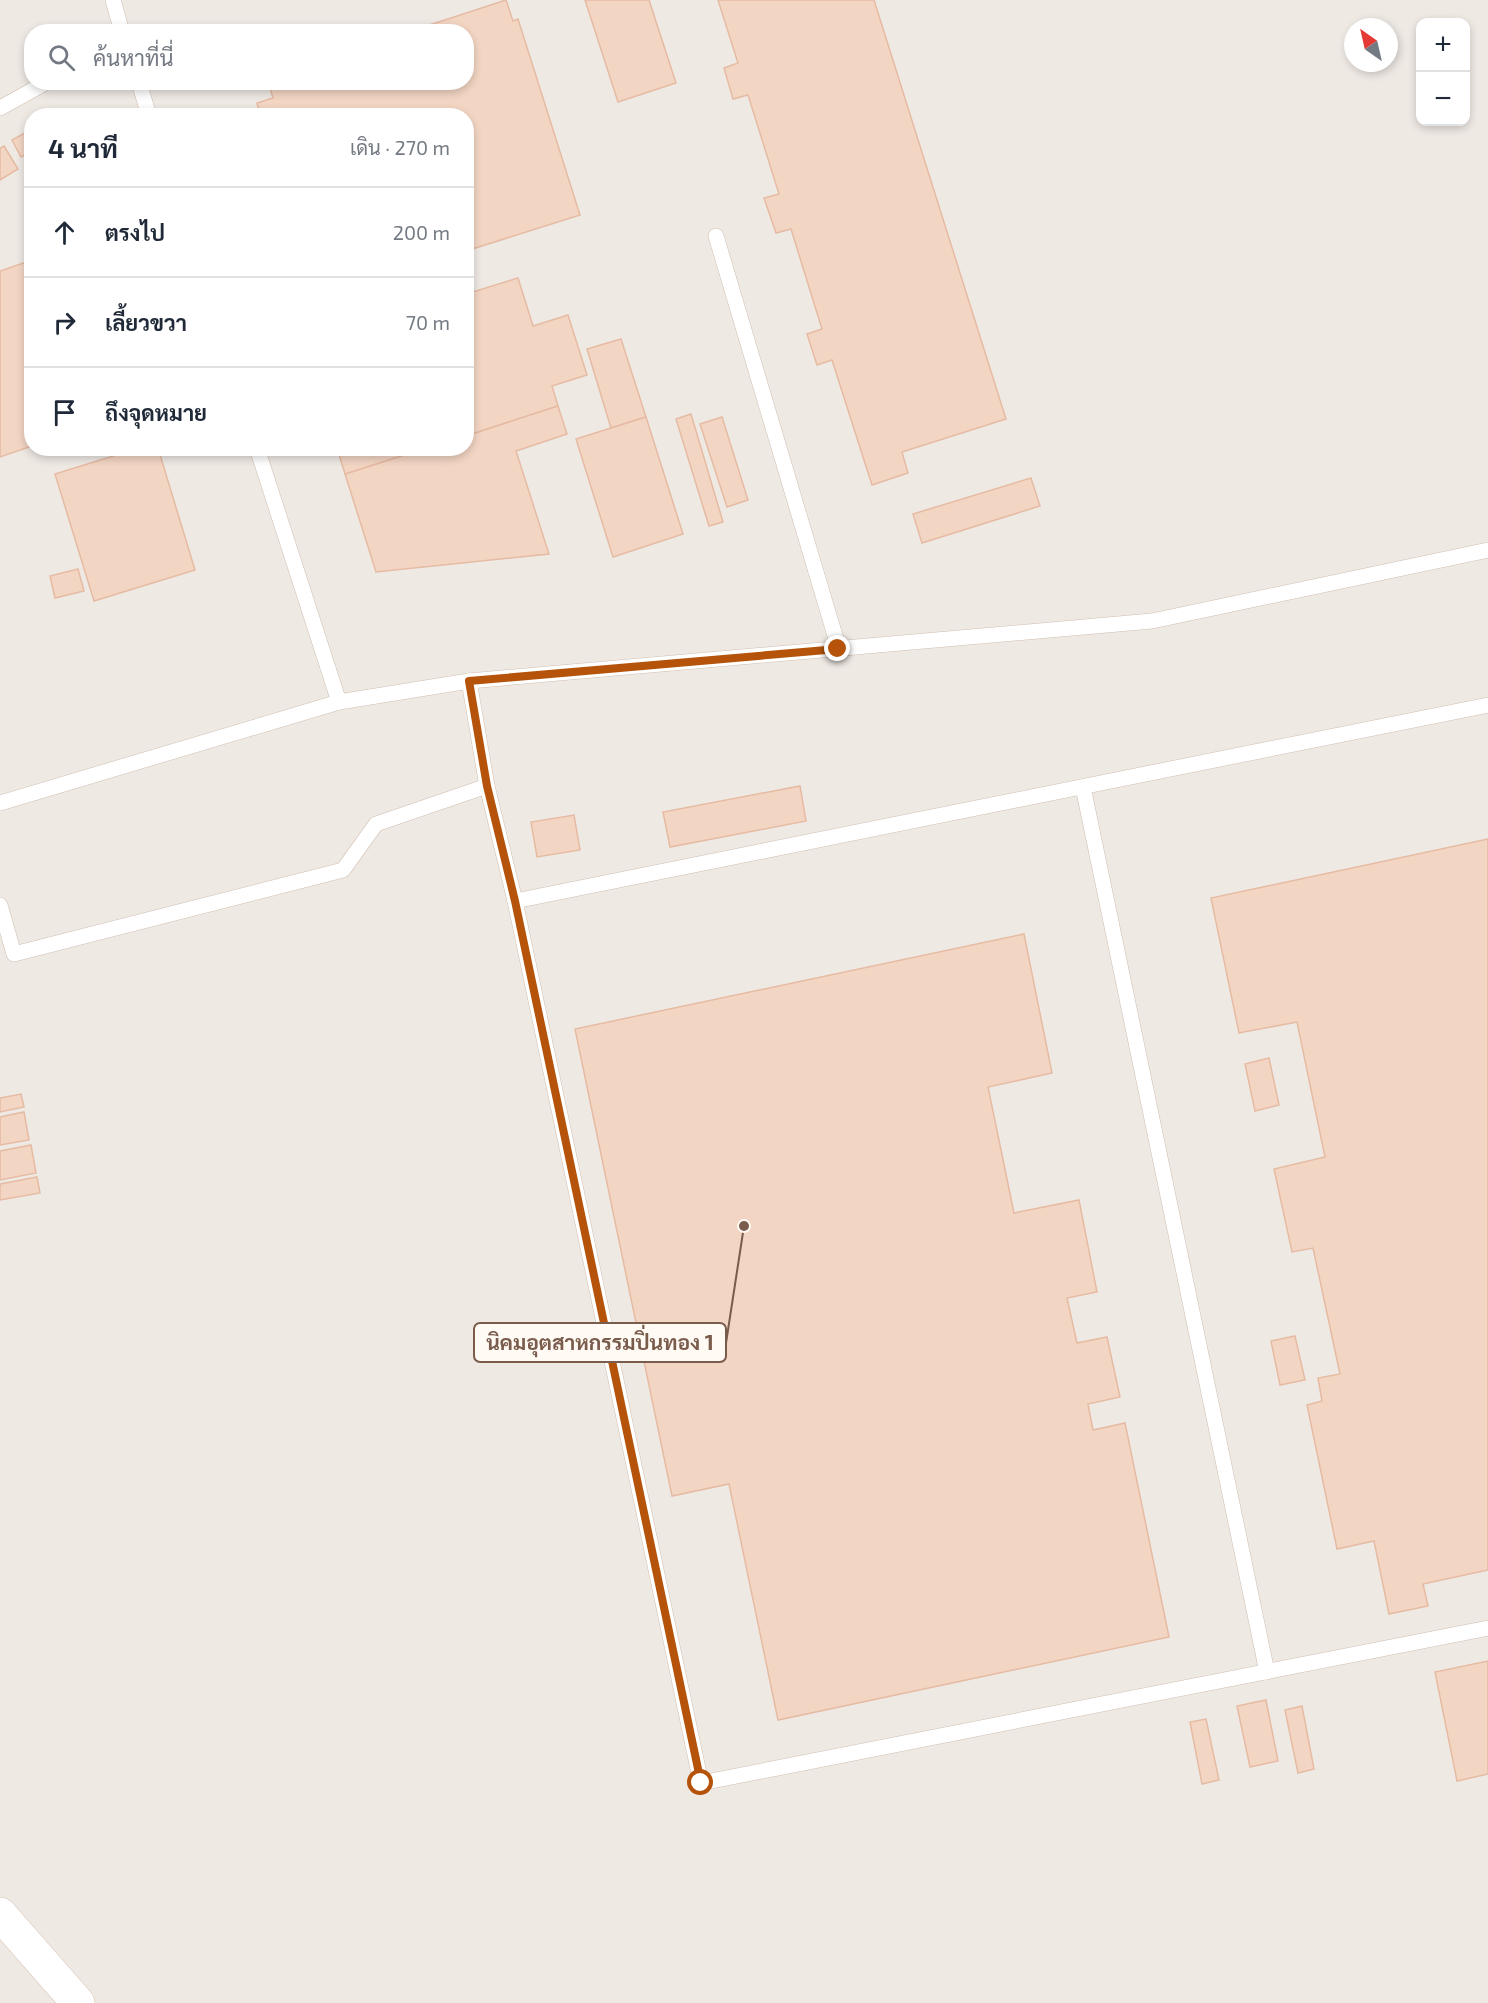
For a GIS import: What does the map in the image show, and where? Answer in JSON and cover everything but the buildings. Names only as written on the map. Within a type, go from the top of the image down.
[{"type":"street","points":[[0,1914],[78,2003]]},
{"type":"lane","points":[[113,0],[120,24]]},
{"type":"lane","points":[[0,108],[33,90]]},
{"type":"lane","points":[[141,90],[147,108]]},
{"type":"lane","points":[[716,236],[838,649]]},
{"type":"lane","points":[[260,456],[339,702]]},
{"type":"lane","points":[[0,803],[339,702],[469,681],[1152,621],[1488,550]]},
{"type":"lane","points":[[469,681],[487,786],[515,901],[701,1783],[1488,1628]]},
{"type":"lane","points":[[515,901],[1488,705]]},
{"type":"lane","points":[[0,905],[14,954],[343,870],[376,824],[487,786]]},
{"type":"lane","points":[[1083,787],[1267,1672]]},
{"type":"shaded area","points":[[0,0],[1488,0],[1488,2003],[0,2003]]},
{"type":"place","name":"นิคมอุตสาหกรรมปิ่นทอง 1","points":[[744,1226]]},
{"type":"route","points":[[701,1783],[515,901],[487,786],[469,681],[838,649]]}]
